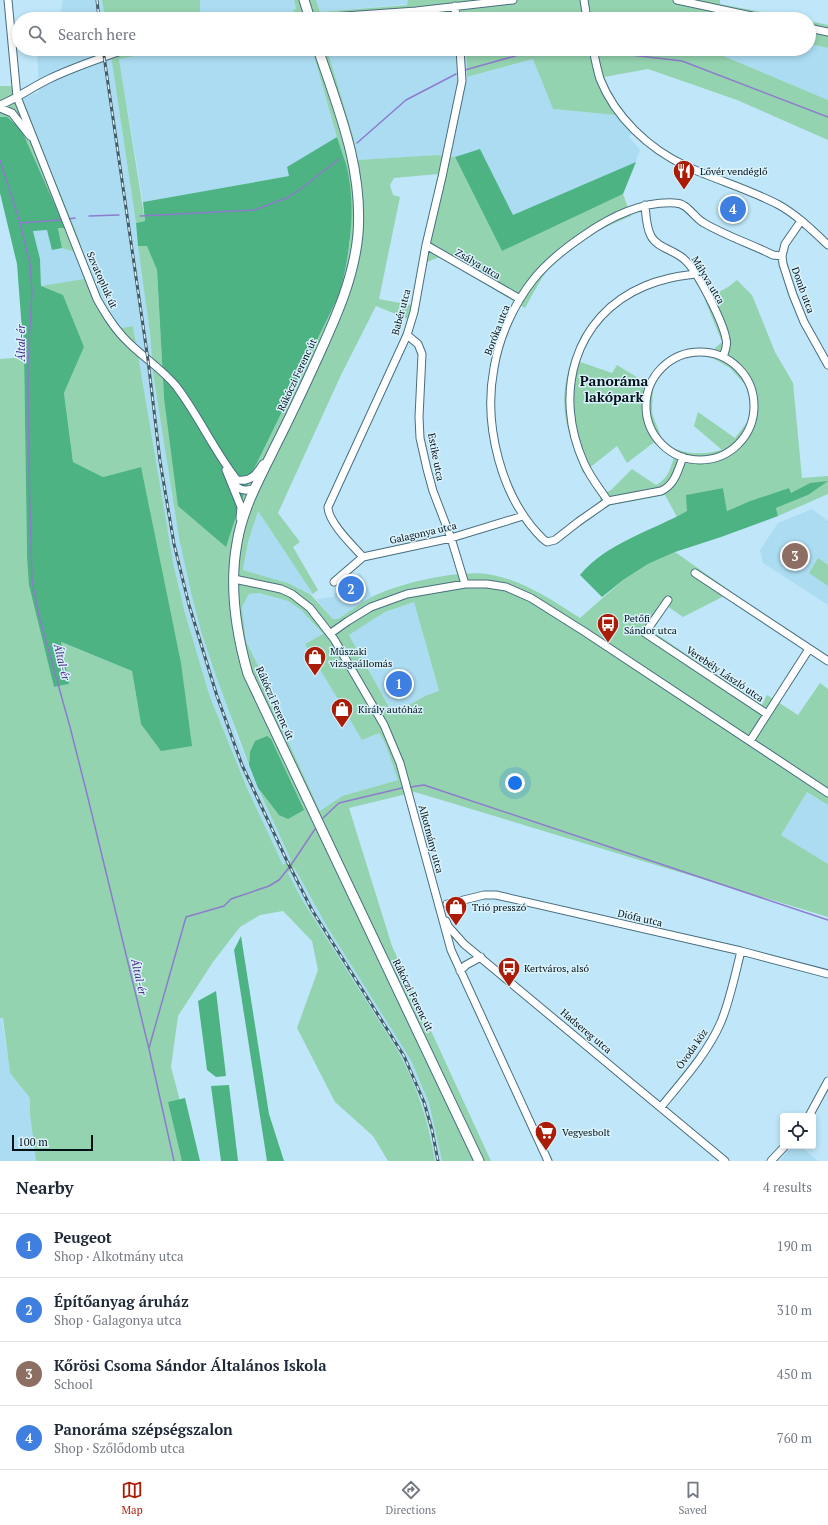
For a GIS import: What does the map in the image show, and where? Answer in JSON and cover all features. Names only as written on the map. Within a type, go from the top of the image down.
[{"type":"main road","points":[[304,0],[306,12]]},
{"type":"main road","name":"Rákóczi Ferenc út","points":[[320,56],[346,133],[354,165],[358,192],[358,235],[352,270],[339,310],[280,436],[252,489],[237,542],[234,579],[237,626],[248,674],[479,1161]]},
{"type":"street","name":"Szvatopluk út","points":[[8,0],[12,43]]},
{"type":"street","points":[[392,12],[513,0]]},
{"type":"street","points":[[584,0],[586,12]]},
{"type":"street","points":[[677,0],[733,12]]},
{"type":"street","points":[[455,6],[455,12]]},
{"type":"street","points":[[816,29],[828,32]]},
{"type":"street","name":"Szvatopluk út","points":[[13,56],[17,97],[103,311],[128,343],[167,376],[195,413],[223,462],[237,480],[252,489]]},
{"type":"street","points":[[0,104],[17,97],[50,78],[107,56]]},
{"type":"street","name":"Babér utca","points":[[363,557],[334,522],[329,513],[328,507],[407,335],[414,312],[426,245],[447,156],[462,81],[460,56]]},
{"type":"street","points":[[595,56],[600,78],[615,107],[632,127],[649,143],[681,164],[779,205],[802,221],[828,245]]},
{"type":"street","name":"Szvatopluk út","points":[[0,108],[12,113],[35,144]]},
{"type":"street","name":"Boróka utca","points":[[683,457],[674,480],[666,489],[608,501],[555,540],[547,542],[523,516],[500,463],[493,431],[492,383],[496,356],[506,327],[533,279],[558,253],[608,220],[622,213],[645,205],[659,203],[680,204],[705,224],[773,254],[782,256]]},
{"type":"street","name":"Mályva utca","points":[[645,205],[647,223],[652,238],[658,244],[683,258],[688,263],[716,310],[726,337],[727,344],[723,357]]},
{"type":"street","points":[[782,256],[787,240],[802,221]]},
{"type":"street","name":"Zsálya utca","points":[[426,245],[520,300]]},
{"type":"street","name":"Domb utca","points":[[782,256],[784,268],[804,322],[828,365]]},
{"type":"street","points":[[608,501],[589,474],[579,451],[572,428],[569,406],[570,386],[579,351],[591,330],[599,320],[624,298],[644,286],[655,282],[695,274]]},
{"type":"street","name":"Estike utca","points":[[407,335],[415,341],[421,350],[419,417],[420,438],[432,491],[450,538],[465,584]]},
{"type":"street","points":[[705,352],[723,357],[734,363],[750,384],[754,399],[752,421],[748,430],[740,442],[723,454],[704,460],[683,457],[670,452],[655,437],[649,426],[646,405],[650,384],[662,366],[682,354],[705,352]]},
{"type":"street","points":[[237,480],[246,482],[259,470],[280,436]]},
{"type":"street","name":"Szvatopluk út","points":[[223,462],[242,507],[237,542]]},
{"type":"street","points":[[229,479],[236,487],[252,489]]},
{"type":"street","name":"Galagonya utca","points":[[334,582],[363,557],[450,538],[523,516]]},
{"type":"street","points":[[695,573],[828,661]]},
{"type":"street","name":"Alkotmány utca","points":[[234,579],[270,585],[289,592],[310,608],[331,633],[384,725],[400,763],[449,944],[548,1161]]},
{"type":"street","points":[[331,633],[348,620],[371,607],[407,594],[477,583],[498,585],[514,590],[531,598],[585,632],[828,793]]},
{"type":"street","name":"Verebély László utca","points":[[668,600],[645,632],[767,714]]},
{"type":"street","points":[[750,741],[810,649]]},
{"type":"street","name":"Diófa utca","points":[[447,904],[484,895],[496,895],[741,951],[828,974]]},
{"type":"street","name":"Hadsereg utca","points":[[441,912],[448,926],[455,935],[481,958],[662,1107],[725,1161]]},
{"type":"street","name":"Óvoda köz","points":[[662,1107],[700,1058],[715,1034],[725,1010],[741,951]]},
{"type":"street","points":[[460,971],[466,965],[481,958]]},
{"type":"street","points":[[811,1113],[828,1081]]},
{"type":"street","points":[[771,1161],[782,1149]]},
{"type":"shaded area","points":[[63,0],[102,0],[104,12],[60,12]]},
{"type":"shaded area","points":[[200,0],[294,0],[296,8],[292,12],[200,12]]},
{"type":"shaded area","points":[[316,0],[408,0],[408,4],[320,12]]},
{"type":"shaded area","points":[[816,45],[828,48],[828,100],[724,56],[816,56]]},
{"type":"shaded area","points":[[37,56],[111,56],[136,223],[150,333],[153,373],[179,538],[236,734],[258,788],[291,860],[283,865],[247,788],[210,697],[185,613],[174,567],[133,326],[122,328],[116,322],[100,293],[73,224],[19,100],[39,92]]},
{"type":"shaded area","points":[[135,56],[314,56],[337,137],[287,167],[289,176],[143,202],[119,59]]},
{"type":"shaded area","points":[[329,56],[466,56],[468,77],[533,59],[553,109],[626,116],[636,127],[629,137],[640,150],[623,194],[502,251],[455,157],[437,155],[358,160],[354,139]]},
{"type":"shaded area","points":[[47,230],[52,249],[62,248],[75,252],[84,280],[41,286],[40,259],[33,231]]},
{"type":"shaded area","points":[[812,509],[828,521],[828,605],[763,563],[760,550],[778,523]]},
{"type":"shaded area","points":[[258,511],[313,594],[311,595],[288,583],[243,570],[248,542]]},
{"type":"shaded area","points":[[360,573],[372,597],[338,619],[333,619],[316,599],[333,597],[339,587]]},
{"type":"shaded area","points":[[259,593],[288,601],[301,610],[323,635],[305,644],[362,740],[379,733],[385,743],[398,780],[342,796],[320,811],[278,719],[265,680],[246,641],[242,607],[249,594]]},
{"type":"shaded area","points":[[414,602],[439,692],[425,696],[393,714],[349,635],[385,612]]},
{"type":"shaded area","points":[[807,792],[828,805],[828,864],[781,835]]},
{"type":"shaded area","points":[[294,867],[326,925],[411,1059],[429,1103],[442,1161],[435,1161],[431,1133],[420,1098],[407,1068],[398,1051],[301,898],[288,873]]},
{"type":"shaded area","points":[[0,1018],[2,1018],[10,1073],[30,1098],[30,1114],[36,1161],[0,1161]]},
{"type":"shaded area","points":[[790,1149],[804,1149],[818,1161],[779,1161]]},
{"type":"green space","points":[[102,0],[200,0],[200,12],[104,12]]},
{"type":"green space","points":[[294,0],[316,0],[320,12],[292,12],[296,8]]},
{"type":"green space","points":[[408,0],[720,0],[720,4],[762,12],[320,12],[407,5]]},
{"type":"green space","points":[[816,22],[828,25],[828,48],[816,45]]},
{"type":"green space","points":[[111,56],[135,56],[119,59],[145,221],[136,223]]},
{"type":"green space","points":[[314,56],[329,56],[354,139],[358,160],[437,155],[455,157],[502,251],[623,194],[631,216],[588,236],[559,257],[543,276],[525,308],[440,257],[419,265],[438,174],[394,178],[390,185],[393,195],[400,197],[379,299],[411,305],[408,319],[376,306],[341,375],[278,513],[300,542],[293,547],[318,590],[313,594],[258,511],[248,542],[243,570],[288,583],[311,595],[333,619],[338,619],[372,597],[414,582],[449,575],[481,573],[505,578],[528,587],[580,618],[623,580],[648,564],[675,552],[732,592],[683,617],[667,606],[652,631],[762,705],[767,695],[798,715],[820,683],[828,689],[828,805],[807,792],[781,835],[828,864],[828,917],[415,792],[349,808],[392,946],[491,1161],[442,1161],[429,1103],[411,1060],[326,925],[294,867],[288,873],[301,898],[405,1064],[426,1118],[435,1161],[388,1161],[373,1136],[335,1102],[297,1028],[318,970],[312,941],[283,911],[260,915],[240,927],[213,962],[178,1016],[171,1067],[196,1161],[36,1161],[30,1114],[30,1098],[10,1073],[3,1018],[0,1018],[0,359],[24,357],[27,557],[54,687],[69,684],[60,642],[132,671],[141,724],[141,467],[103,477],[73,462],[64,393],[84,347],[41,286],[84,279],[75,252],[62,248],[58,227],[65,228],[0,128],[0,86],[18,86],[19,100],[67,208],[99,293],[106,306],[122,328],[133,326],[174,567],[185,613],[210,697],[247,788],[283,865],[291,860],[258,788],[279,815],[250,752],[249,765],[216,676],[201,631],[191,592],[179,538],[153,373],[150,333],[138,246],[147,245],[157,270],[164,398],[238,510],[253,471],[340,293],[350,243],[351,221],[346,164]],"holes":[[[259,593],[288,601],[301,610],[323,634],[305,644],[362,740],[379,733],[385,743],[398,780],[342,796],[320,811],[278,719],[265,680],[246,641],[242,607],[249,594]],[[414,602],[439,691],[425,696],[393,714],[349,635],[385,612]]]},
{"type":"green space","points":[[466,56],[724,56],[828,100],[828,140],[737,100],[648,69],[604,77],[616,104],[626,116],[553,109],[533,59],[467,77]]},
{"type":"green space","points":[[0,117],[7,117],[21,129],[65,228],[58,228],[62,248],[52,250],[47,230],[33,231],[40,259],[41,286],[63,295],[84,347],[64,393],[73,462],[103,477],[141,467],[181,663],[192,746],[161,751],[141,724],[132,671],[61,642],[69,684],[54,687],[29,585],[27,557],[24,357],[17,264],[0,193]]},
{"type":"green space","points":[[337,137],[346,164],[352,212],[347,261],[340,293],[253,471],[226,547],[178,506],[164,398],[157,270],[147,246],[138,246],[136,223],[145,221],[143,202],[289,176],[287,167]]},
{"type":"green space","points":[[480,149],[513,215],[636,162],[623,194],[502,251],[455,157]]},
{"type":"green space","points":[[737,280],[752,295],[775,352],[793,383],[802,478],[828,476],[828,494],[778,516],[776,508],[808,495],[810,483],[790,494],[789,488],[750,501],[727,511],[723,488],[687,495],[688,511],[677,517],[665,495],[611,505],[604,509],[600,500],[601,495],[611,490],[632,469],[656,485],[661,482],[672,465],[676,449],[699,453],[722,450],[694,426],[698,412],[735,438],[748,421],[750,410],[749,389],[730,368],[711,357],[715,348],[722,342],[705,300]]},
{"type":"green space","points":[[572,359],[612,373],[617,365],[653,387],[652,413],[661,437],[627,463],[617,446],[583,473],[568,430],[564,404],[567,375]]},
{"type":"green space","points":[[828,481],[808,495],[776,508],[778,516],[675,552],[648,564],[623,580],[602,597],[580,575],[603,554],[616,546],[687,511],[686,495],[723,488],[727,511],[750,501],[789,488],[791,493],[810,483]]},
{"type":"green space","points":[[818,558],[828,565],[828,586],[809,573]]},
{"type":"green space","points":[[267,736],[271,739],[304,810],[288,819],[279,815],[258,788],[249,765],[250,752],[255,741]]},
{"type":"green space","points":[[241,936],[269,1114],[284,1161],[267,1161],[234,950]]},
{"type":"green space","points":[[216,991],[226,1076],[216,1077],[207,1070],[198,1001]]},
{"type":"green space","points":[[229,1085],[238,1161],[221,1161],[211,1086]]},
{"type":"green space","points":[[185,1098],[200,1161],[182,1161],[168,1102]]},
{"type":"waterway","points":[[465,70],[515,56]]},
{"type":"waterway","points":[[640,56],[682,61],[828,117]]},
{"type":"waterway","points":[[357,143],[406,100],[456,74]]},
{"type":"waterway","points":[[140,216],[254,210],[289,197],[339,159]]},
{"type":"waterway","name":"Által-ér","points":[[0,160],[20,223],[30,264],[32,291],[28,364],[32,580],[39,616],[87,794],[149,1049],[174,1161]]},
{"type":"waterway","points":[[89,216],[119,215]]},
{"type":"waterway","points":[[68,219],[75,218]]},
{"type":"waterway","points":[[20,223],[60,220]]},
{"type":"waterway","points":[[410,787],[424,785],[828,920]]},
{"type":"waterway","points":[[323,818],[339,803],[402,788]]},
{"type":"waterway","points":[[149,1048],[186,917],[224,906],[231,899],[269,886],[279,880],[315,829]]},
{"type":"railway","points":[[97,0],[98,12]]},
{"type":"railway","points":[[104,56],[148,360],[160,461],[174,544],[189,605],[217,696],[242,765],[287,861],[312,910],[404,1056],[424,1102],[432,1130],[438,1161]]},
{"type":"place","name":"Lővér vendéglő","points":[[684,190]]},
{"type":"place","name":"Panoráma szépségszalon","points":[[733,209]]},
{"type":"place","name":"Kőrösi Csoma Sándor Általános Iskola","points":[[795,556]]},
{"type":"place","name":"Építőanyag áruház","points":[[351,589]]},
{"type":"place","name":"Petőfi Sándor utca","points":[[608,644]]},
{"type":"place","name":"Műszaki vizsgaállomás","points":[[315,676]]},
{"type":"place","name":"Peugeot","points":[[399,684]]},
{"type":"place","name":"Király autóház","points":[[342,728]]},
{"type":"place","name":"Trió presszó","points":[[456,926]]},
{"type":"place","name":"Kertváros, alsó","points":[[509,988]]},
{"type":"place","name":"Vegyesbolt","points":[[546,1152]]},
{"type":"district","name":"Panoráma lakópark","points":[[614,388]]}]
